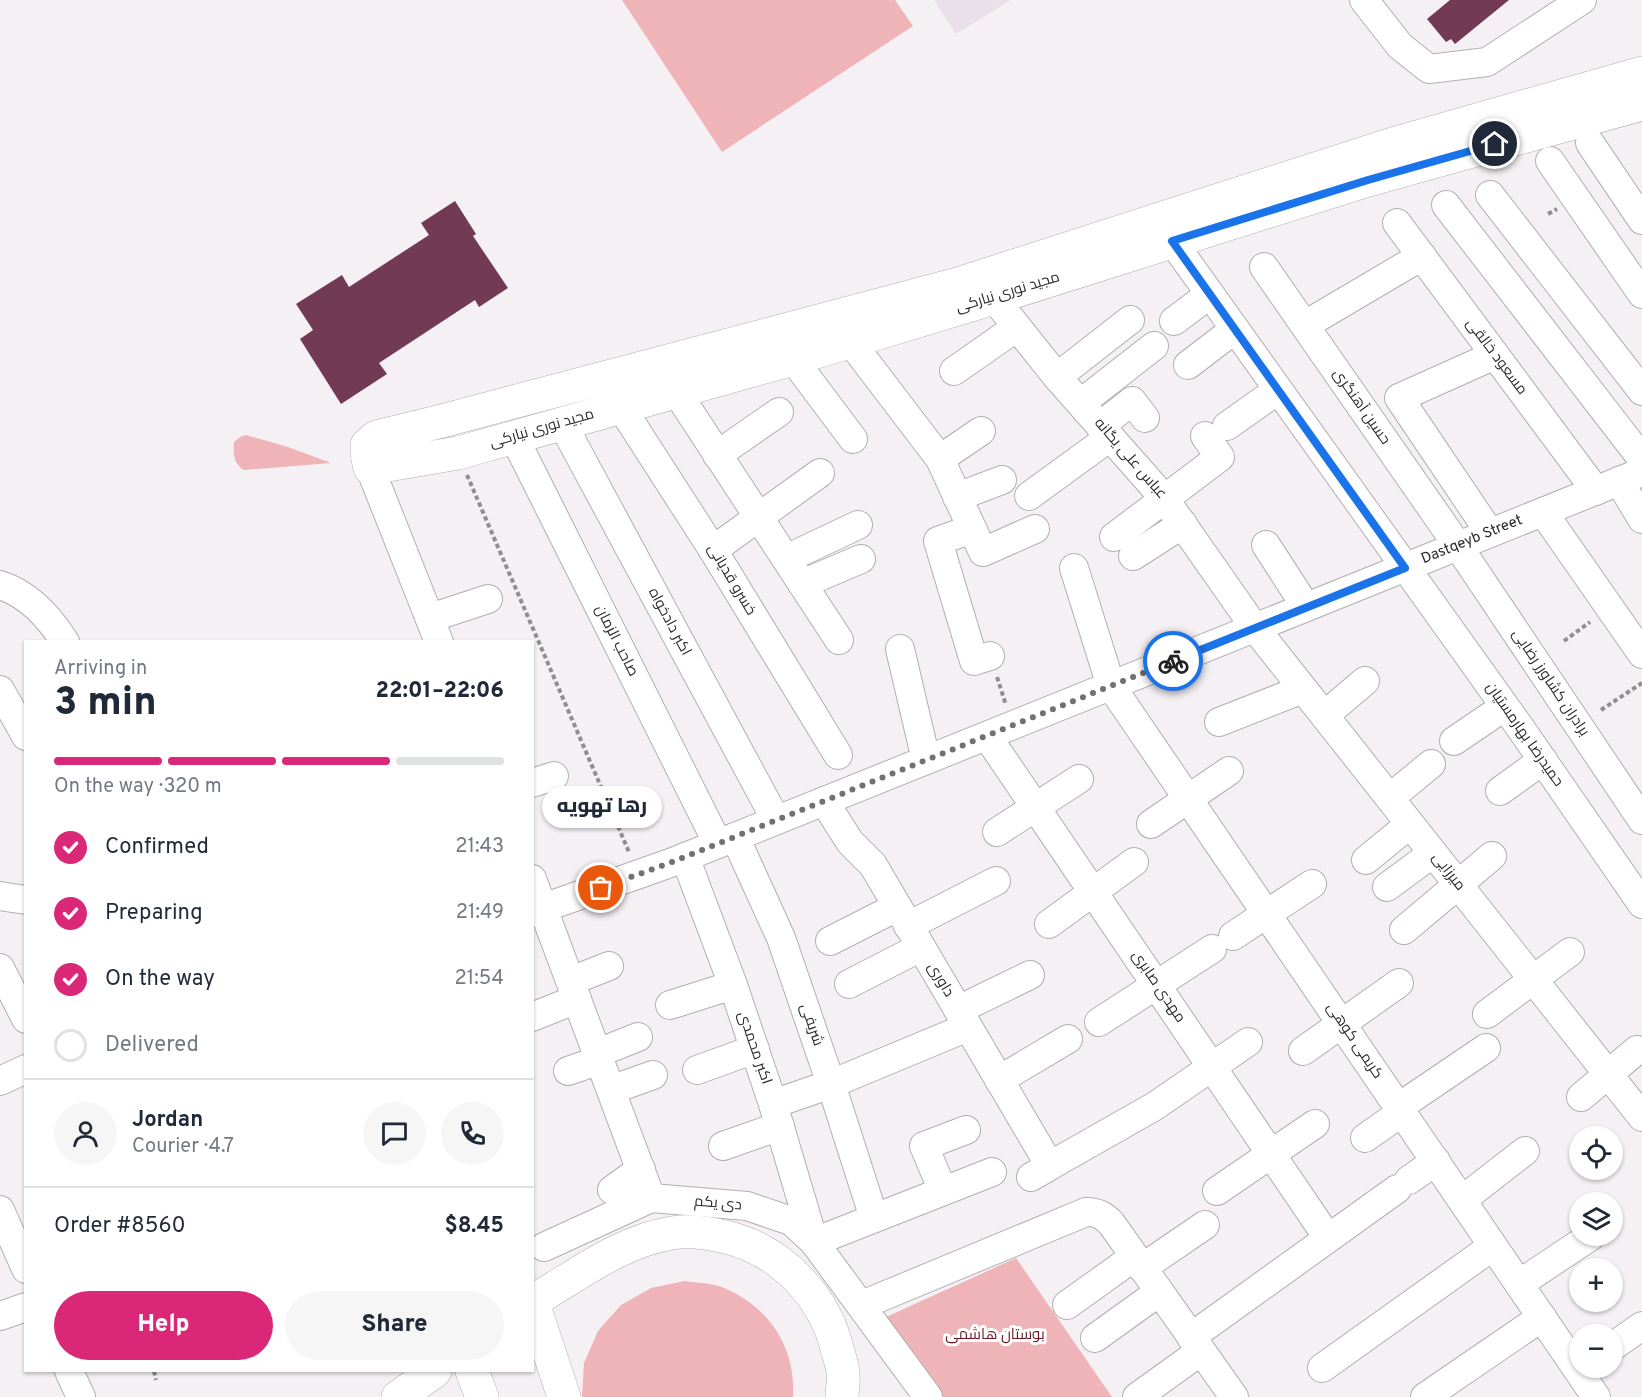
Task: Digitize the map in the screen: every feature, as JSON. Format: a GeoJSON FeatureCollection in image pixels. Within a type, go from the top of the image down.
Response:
{"type":"FeatureCollection","features":[{"type":"Feature","properties":{"kind":"main road","name":"مجید نوری نیارکی"},"geometry":{"type":"LineString","coordinates":[[1642,74],[1396,143],[1168,229],[994,298],[793,359],[458,453],[370,468],[367,445],[376,437],[450,419],[957,284],[1168,229],[1448,156],[1642,104]]}},
{"type":"Feature","properties":{"kind":"main road"},"geometry":{"type":"LineString","coordinates":[[534,1300],[608,1257],[643,1240],[673,1233],[695,1232],[741,1241],[788,1268],[809,1291],[827,1320],[836,1343],[843,1372],[842,1397]]}},
{"type":"Feature","properties":{"kind":"main road"},"geometry":{"type":"LineString","coordinates":[[534,1304],[564,1397]]}},
{"type":"Feature","properties":{"kind":"main road"},"geometry":{"type":"LineString","coordinates":[[385,1397],[398,1372]]}},
{"type":"Feature","properties":{"kind":"main road"},"geometry":{"type":"LineString","coordinates":[[398,1397],[434,1372]]}},
{"type":"Feature","properties":{"kind":"main road"},"geometry":{"type":"LineString","coordinates":[[472,1372],[482,1397]]}},
{"type":"Feature","properties":{"kind":"street"},"geometry":{"type":"LineString","coordinates":[[1364,0],[1400,46],[1429,69],[1487,62],[1582,0]]}},
{"type":"Feature","properties":{"kind":"street"},"geometry":{"type":"LineString","coordinates":[[1590,143],[1642,220]]}},
{"type":"Feature","properties":{"kind":"street"},"geometry":{"type":"LineString","coordinates":[[1550,161],[1642,294]]}},
{"type":"Feature","properties":{"kind":"street"},"geometry":{"type":"LineString","coordinates":[[1490,195],[1642,391]]}},
{"type":"Feature","properties":{"kind":"street"},"geometry":{"type":"LineString","coordinates":[[1446,205],[1642,459]]}},
{"type":"Feature","properties":{"kind":"street","name":"مسعود خالقی"},"geometry":{"type":"LineString","coordinates":[[1397,223],[1494,355],[1619,482],[1642,519]]}},
{"type":"Feature","properties":{"kind":"street","name":"حمیدرضا بهارمستیان"},"geometry":{"type":"LineString","coordinates":[[1168,229],[1210,294],[1543,760],[1642,904]]}},
{"type":"Feature","properties":{"kind":"street"},"geometry":{"type":"LineString","coordinates":[[1305,325],[1422,256]]}},
{"type":"Feature","properties":{"kind":"street","name":"حسین آهنگری"},"geometry":{"type":"LineString","coordinates":[[1264,267],[1458,546]]}},
{"type":"Feature","properties":{"kind":"street"},"geometry":{"type":"LineString","coordinates":[[1174,321],[1210,294]]}},
{"type":"Feature","properties":{"kind":"street","name":"عباس علی یگانه"},"geometry":{"type":"LineString","coordinates":[[994,298],[1057,376],[1164,498],[1255,628]]}},
{"type":"Feature","properties":{"kind":"street"},"geometry":{"type":"LineString","coordinates":[[1057,376],[1130,320]]}},
{"type":"Feature","properties":{"kind":"street"},"geometry":{"type":"LineString","coordinates":[[954,371],[1017,327]]}},
{"type":"Feature","properties":{"kind":"street"},"geometry":{"type":"LineString","coordinates":[[1188,365],[1235,329]]}},
{"type":"Feature","properties":{"kind":"street"},"geometry":{"type":"LineString","coordinates":[[850,341],[940,459],[977,541]]}},
{"type":"Feature","properties":{"kind":"street"},"geometry":{"type":"LineString","coordinates":[[1081,403],[1154,346]]}},
{"type":"Feature","properties":{"kind":"street"},"geometry":{"type":"LineString","coordinates":[[1490,533],[1399,398],[1494,355]]}},
{"type":"Feature","properties":{"kind":"street"},"geometry":{"type":"LineString","coordinates":[[793,359],[854,439]]}},
{"type":"Feature","properties":{"kind":"street"},"geometry":{"type":"LineString","coordinates":[[1183,524],[1124,547],[1164,498],[1220,457],[1216,431],[1278,390]]}},
{"type":"Feature","properties":{"kind":"street"},"geometry":{"type":"LineString","coordinates":[[676,391],[839,640]]}},
{"type":"Feature","properties":{"kind":"street"},"geometry":{"type":"LineString","coordinates":[[1029,496],[1105,432],[1132,401],[1144,418]]}},
{"type":"Feature","properties":{"kind":"street","name":"خسرو قدیانی"},"geometry":{"type":"LineString","coordinates":[[621,406],[713,549],[837,755]]}},
{"type":"Feature","properties":{"kind":"street"},"geometry":{"type":"LineString","coordinates":[[717,455],[779,412]]}},
{"type":"Feature","properties":{"kind":"street","name":"اکبر دادخواه"},"geometry":{"type":"LineString","coordinates":[[562,423],[776,820]]}},
{"type":"Feature","properties":{"kind":"street"},"geometry":{"type":"LineString","coordinates":[[940,459],[981,431]]}},
{"type":"Feature","properties":{"kind":"street","name":"صاحب الزمان"},"geometry":{"type":"LineString","coordinates":[[514,437],[726,840]]}},
{"type":"Feature","properties":{"kind":"street"},"geometry":{"type":"LineString","coordinates":[[370,468],[434,630],[488,599]]}},
{"type":"Feature","properties":{"kind":"street"},"geometry":{"type":"LineString","coordinates":[[713,549],[820,473]]}},
{"type":"Feature","properties":{"kind":"street"},"geometry":{"type":"LineString","coordinates":[[957,497],[1002,480]]}},
{"type":"Feature","properties":{"kind":"street","name":"Dastqeyb Street"},"geometry":{"type":"LineString","coordinates":[[538,910],[685,857],[1619,482]]}},
{"type":"Feature","properties":{"kind":"street"},"geometry":{"type":"LineString","coordinates":[[1543,512],[1642,654]]}},
{"type":"Feature","properties":{"kind":"street"},"geometry":{"type":"LineString","coordinates":[[786,559],[858,525]]}},
{"type":"Feature","properties":{"kind":"street"},"geometry":{"type":"LineString","coordinates":[[990,656],[974,662],[938,542],[977,541],[1035,529]]}},
{"type":"Feature","properties":{"kind":"street"},"geometry":{"type":"LineString","coordinates":[[1266,545],[1306,607]]}},
{"type":"Feature","properties":{"kind":"street","name":"برادران کشاورز رضایی"},"geometry":{"type":"LineString","coordinates":[[1458,546],[1642,820]]}},
{"type":"Feature","properties":{"kind":"street"},"geometry":{"type":"LineString","coordinates":[[802,584],[861,559]]}},
{"type":"Feature","properties":{"kind":"street","name":"کریمی کوهی"},"geometry":{"type":"LineString","coordinates":[[1074,568],[1112,686],[1542,1317],[1583,1383]]}},
{"type":"Feature","properties":{"kind":"street"},"geometry":{"type":"LineString","coordinates":[[0,585],[33,604],[57,628],[64,640]]}},
{"type":"Feature","properties":{"kind":"street","name":"میرزایی"},"geometry":{"type":"LineString","coordinates":[[1255,628],[1642,1117]]}},
{"type":"Feature","properties":{"kind":"street"},"geometry":{"type":"LineString","coordinates":[[900,649],[926,760]]}},
{"type":"Feature","properties":{"kind":"street"},"geometry":{"type":"LineString","coordinates":[[1324,715],[1365,681]]}},
{"type":"Feature","properties":{"kind":"street"},"geometry":{"type":"LineString","coordinates":[[1219,722],[1303,688]]}},
{"type":"Feature","properties":{"kind":"street"},"geometry":{"type":"LineString","coordinates":[[0,690],[24,732]]}},
{"type":"Feature","properties":{"kind":"street"},"geometry":{"type":"LineString","coordinates":[[1454,741],[1504,707]]}},
{"type":"Feature","properties":{"kind":"street","name":"مهدی صابری"},"geometry":{"type":"LineString","coordinates":[[1000,730],[1035,807],[1328,1238]]}},
{"type":"Feature","properties":{"kind":"street"},"geometry":{"type":"LineString","coordinates":[[1500,791],[1543,760]]}},
{"type":"Feature","properties":{"kind":"street"},"geometry":{"type":"LineString","coordinates":[[1390,798],[1431,764]]}},
{"type":"Feature","properties":{"kind":"street"},"geometry":{"type":"LineString","coordinates":[[1151,824],[1229,771]]}},
{"type":"Feature","properties":{"kind":"street"},"geometry":{"type":"LineString","coordinates":[[997,832],[1079,779]]}},
{"type":"Feature","properties":{"kind":"street","name":"داوری"},"geometry":{"type":"LineString","coordinates":[[824,801],[850,842],[873,865],[999,1080],[1044,1169],[1155,1106],[1212,1068]]}},
{"type":"Feature","properties":{"kind":"street"},"geometry":{"type":"LineString","coordinates":[[1366,860],[1410,824]]}},
{"type":"Feature","properties":{"kind":"street","name":"شریفی"},"geometry":{"type":"LineString","coordinates":[[726,840],[781,938],[874,1218]]}},
{"type":"Feature","properties":{"kind":"street"},"geometry":{"type":"LineString","coordinates":[[1387,887],[1433,853]]}},
{"type":"Feature","properties":{"kind":"street"},"geometry":{"type":"LineString","coordinates":[[1404,930],[1492,856]]}},
{"type":"Feature","properties":{"kind":"street","name":"اکبر محمدی"},"geometry":{"type":"LineString","coordinates":[[685,857],[755,1048],[814,1242]]}},
{"type":"Feature","properties":{"kind":"street"},"geometry":{"type":"LineString","coordinates":[[1049,924],[1134,862]]}},
{"type":"Feature","properties":{"kind":"street"},"geometry":{"type":"LineString","coordinates":[[830,941],[909,926],[996,881]]}},
{"type":"Feature","properties":{"kind":"street"},"geometry":{"type":"LineString","coordinates":[[1099,1022],[1312,885]]}},
{"type":"Feature","properties":{"kind":"street"},"geometry":{"type":"LineString","coordinates":[[534,889],[538,910],[574,990],[651,1198]]}},
{"type":"Feature","properties":{"kind":"street"},"geometry":{"type":"LineString","coordinates":[[0,896],[24,900]]}},
{"type":"Feature","properties":{"kind":"street"},"geometry":{"type":"LineString","coordinates":[[849,984],[909,926]]}},
{"type":"Feature","properties":{"kind":"street"},"geometry":{"type":"LineString","coordinates":[[1487,1014],[1570,952]]}},
{"type":"Feature","properties":{"kind":"street"},"geometry":{"type":"LineString","coordinates":[[534,1016],[609,966]]}},
{"type":"Feature","properties":{"kind":"street"},"geometry":{"type":"LineString","coordinates":[[0,970],[24,1015]]}},
{"type":"Feature","properties":{"kind":"street"},"geometry":{"type":"LineString","coordinates":[[723,1146],[831,1084],[963,1019],[1030,975]]}},
{"type":"Feature","properties":{"kind":"street"},"geometry":{"type":"LineString","coordinates":[[1303,1051],[1399,983]]}},
{"type":"Feature","properties":{"kind":"street"},"geometry":{"type":"LineString","coordinates":[[670,1005],[733,985]]}},
{"type":"Feature","properties":{"kind":"street"},"geometry":{"type":"LineString","coordinates":[[568,1071],[638,1037]]}},
{"type":"Feature","properties":{"kind":"street"},"geometry":{"type":"LineString","coordinates":[[999,1080],[1068,1039]]}},
{"type":"Feature","properties":{"kind":"street"},"geometry":{"type":"LineString","coordinates":[[1212,1068],[1248,1042]]}},
{"type":"Feature","properties":{"kind":"street"},"geometry":{"type":"LineString","coordinates":[[697,1070],[755,1048]]}},
{"type":"Feature","properties":{"kind":"street"},"geometry":{"type":"LineString","coordinates":[[1365,1138],[1486,1048]]}},
{"type":"Feature","properties":{"kind":"street"},"geometry":{"type":"LineString","coordinates":[[1581,1097],[1637,1050]]}},
{"type":"Feature","properties":{"kind":"street"},"geometry":{"type":"LineString","coordinates":[[0,1081],[24,1070]]}},
{"type":"Feature","properties":{"kind":"street"},"geometry":{"type":"LineString","coordinates":[[611,1090],[652,1076]]}},
{"type":"Feature","properties":{"kind":"street"},"geometry":{"type":"LineString","coordinates":[[1217,1191],[1315,1124]]}},
{"type":"Feature","properties":{"kind":"street"},"geometry":{"type":"LineString","coordinates":[[943,1191],[924,1146],[966,1130]]}},
{"type":"Feature","properties":{"kind":"street"},"geometry":{"type":"LineString","coordinates":[[1462,1200],[1525,1151]]}},
{"type":"Feature","properties":{"kind":"street"},"geometry":{"type":"LineString","coordinates":[[1137,1397],[1196,1344],[1328,1238],[1436,1161]]}},
{"type":"Feature","properties":{"kind":"street"},"geometry":{"type":"LineString","coordinates":[[612,1190],[641,1169]]}},
{"type":"Feature","properties":{"kind":"street"},"geometry":{"type":"LineString","coordinates":[[814,1242],[992,1172]]}},
{"type":"Feature","properties":{"kind":"street","name":"دی یکم"},"geometry":{"type":"LineString","coordinates":[[544,1247],[651,1198],[747,1206],[791,1221],[814,1242],[928,1397]]}},
{"type":"Feature","properties":{"kind":"street"},"geometry":{"type":"LineString","coordinates":[[0,1210],[24,1264]]}},
{"type":"Feature","properties":{"kind":"street"},"geometry":{"type":"LineString","coordinates":[[862,1305],[1086,1212],[1094,1212],[1111,1223],[1234,1397]]}},
{"type":"Feature","properties":{"kind":"street"},"geometry":{"type":"LineString","coordinates":[[1067,1305],[1205,1225]]}},
{"type":"Feature","properties":{"kind":"street"},"geometry":{"type":"LineString","coordinates":[[1322,1368],[1493,1246]]}},
{"type":"Feature","properties":{"kind":"street"},"geometry":{"type":"LineString","coordinates":[[1519,1284],[1576,1246]]}},
{"type":"Feature","properties":{"kind":"street"},"geometry":{"type":"LineString","coordinates":[[1095,1338],[1159,1292]]}},
{"type":"Feature","properties":{"kind":"street"},"geometry":{"type":"LineString","coordinates":[[0,1316],[24,1308]]}},
{"type":"Feature","properties":{"kind":"street"},"geometry":{"type":"LineString","coordinates":[[1425,1397],[1542,1317]]}},
{"type":"Feature","properties":{"kind":"street"},"geometry":{"type":"LineString","coordinates":[[1623,1339],[1642,1326]]}},
{"type":"Feature","properties":{"kind":"street"},"geometry":{"type":"LineString","coordinates":[[69,1372],[81,1397]]}},
{"type":"Feature","properties":{"kind":"path"},"geometry":{"type":"LineString","coordinates":[[458,453],[639,874]]}},
{"type":"Feature","properties":{"kind":"path"},"geometry":{"type":"LineString","coordinates":[[1564,641],[1610,608]]}},
{"type":"Feature","properties":{"kind":"path"},"geometry":{"type":"LineString","coordinates":[[990,656],[1000,730]]}},
{"type":"Feature","properties":{"kind":"path"},"geometry":{"type":"LineString","coordinates":[[1601,710],[1642,683]]}},
{"type":"Feature","properties":{"kind":"path"},"geometry":{"type":"LineString","coordinates":[[154,1372],[156,1380]]}},
{"type":"Feature","properties":{"kind":"shaded area"},"geometry":{"type":"Polygon","coordinates":[[[934,0],[1011,0],[956,34],[934,0]]]}},
{"type":"Feature","properties":{"kind":"green space"},"geometry":{"type":"Polygon","coordinates":[[[622,0],[895,0],[913,26],[722,152],[622,0]]]}},
{"type":"Feature","properties":{"kind":"green space"},"geometry":{"type":"Polygon","coordinates":[[[246,435],[331,463],[244,470],[236,461],[234,442],[246,435]]]}},
{"type":"Feature","properties":{"kind":"green space","name":"بوستان هاشمی"},"geometry":{"type":"Polygon","coordinates":[[[1016,1258],[1112,1397],[941,1397],[884,1318],[1016,1258]]]}},
{"type":"Feature","properties":{"kind":"green space"},"geometry":{"type":"Polygon","coordinates":[[[685,1281],[722,1287],[753,1305],[765,1317],[776,1330],[790,1361],[793,1397],[582,1397],[584,1363],[598,1331],[621,1305],[651,1288],[685,1281]]]}},
{"type":"Feature","properties":{"kind":"building"},"geometry":{"type":"Polygon","coordinates":[[[1450,0],[1509,0],[1455,44],[1451,39],[1446,42],[1427,19],[1450,0]]]}},
{"type":"Feature","properties":{"kind":"building"},"geometry":{"type":"Polygon","coordinates":[[[455,201],[476,234],[473,236],[508,288],[479,307],[475,300],[379,363],[387,374],[341,404],[300,339],[313,330],[296,304],[342,275],[349,287],[429,235],[421,223],[455,201]]]}},
{"type":"Feature","properties":{"kind":"way so far"},"geometry":{"type":"LineString","coordinates":[[601,888],[672,862],[1173,661]]}},
{"type":"Feature","properties":{"kind":"place","name":"رها تهویه"},"geometry":{"type":"Point","coordinates":[601,888]}},
{"type":"Feature","properties":{"kind":"route"},"geometry":{"type":"LineString","coordinates":[[1173,661],[1405,568],[1172,241],[1368,180],[1495,144]]}}]}
